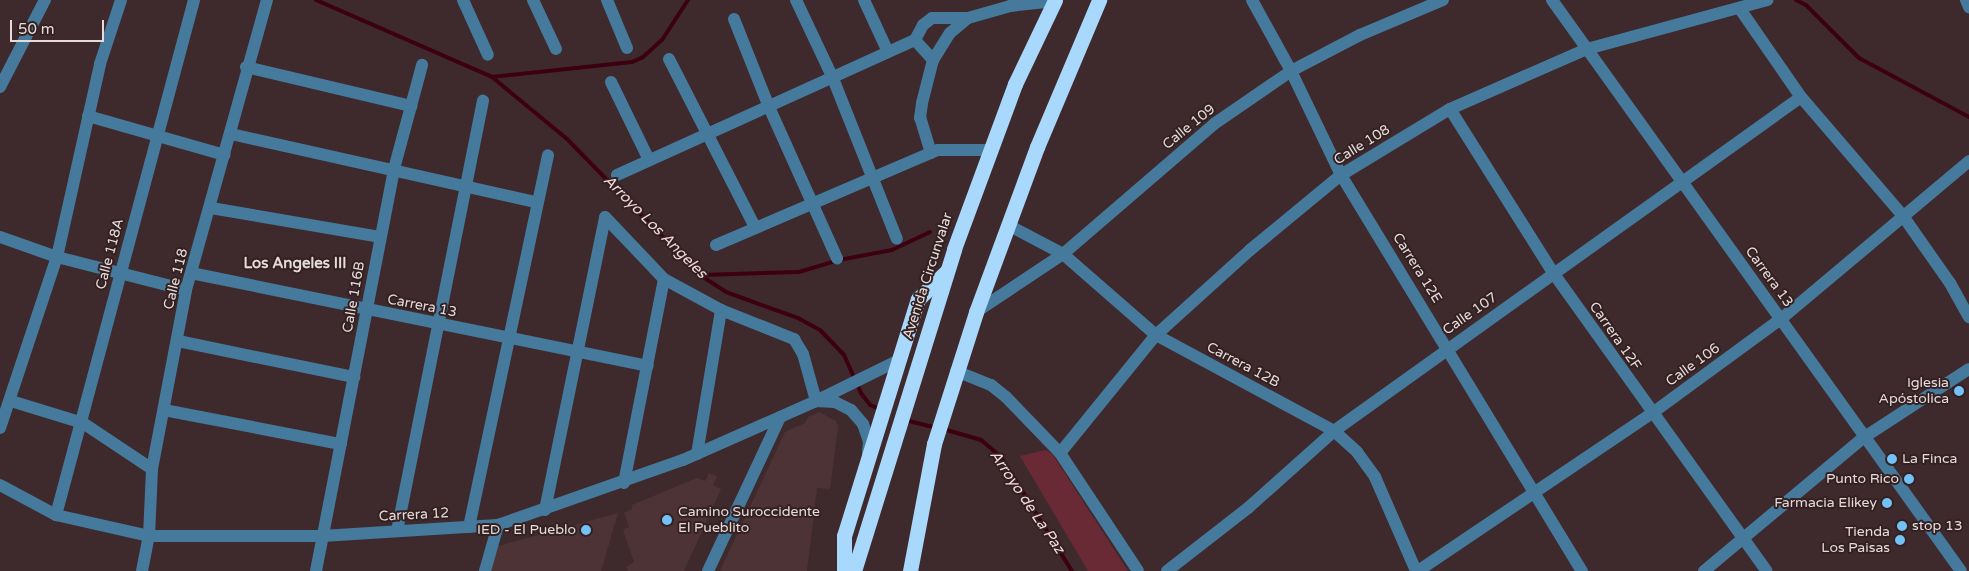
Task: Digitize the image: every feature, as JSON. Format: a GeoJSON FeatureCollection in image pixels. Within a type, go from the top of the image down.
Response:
{"type":"FeatureCollection","features":[{"type":"Feature","properties":{"kind":"highway","name":"Avenida Circunvalar"},"geometry":{"type":"LineString","coordinates":[[854,571],[895,432],[947,271],[989,150],[1015,84],[1055,0]]}},
{"type":"Feature","properties":{"kind":"highway"},"geometry":{"type":"LineString","coordinates":[[910,571],[934,444],[945,404],[1008,225],[1099,0]]}},
{"type":"Feature","properties":{"kind":"highway"},"geometry":{"type":"LineString","coordinates":[[844,571],[844,536],[918,299],[947,271]]}},
{"type":"Feature","properties":{"kind":"street"},"geometry":{"type":"LineString","coordinates":[[0,87],[45,0]]}},
{"type":"Feature","properties":{"kind":"street"},"geometry":{"type":"LineString","coordinates":[[0,428],[11,401],[58,257],[100,64],[121,0]]}},
{"type":"Feature","properties":{"kind":"street","name":"Calle 118A"},"geometry":{"type":"LineString","coordinates":[[56,515],[83,423],[120,274],[194,0]]}},
{"type":"Feature","properties":{"kind":"street","name":"Calle 118"},"geometry":{"type":"LineString","coordinates":[[142,571],[149,536],[152,469],[178,341],[186,290],[211,208],[231,134],[246,67],[266,0]]}},
{"type":"Feature","properties":{"kind":"street"},"geometry":{"type":"LineString","coordinates":[[463,0],[488,55]]}},
{"type":"Feature","properties":{"kind":"street"},"geometry":{"type":"LineString","coordinates":[[533,0],[556,49]]}},
{"type":"Feature","properties":{"kind":"street"},"geometry":{"type":"LineString","coordinates":[[607,0],[627,48]]}},
{"type":"Feature","properties":{"kind":"street"},"geometry":{"type":"LineString","coordinates":[[796,0],[832,76],[897,239]]}},
{"type":"Feature","properties":{"kind":"street"},"geometry":{"type":"LineString","coordinates":[[864,0],[888,52]]}},
{"type":"Feature","properties":{"kind":"street"},"geometry":{"type":"LineString","coordinates":[[617,175],[708,132],[768,107],[832,76],[915,40],[923,25],[932,18],[968,18],[1010,6],[1055,0]]}},
{"type":"Feature","properties":{"kind":"street","name":"Carrera 12E"},"geometry":{"type":"LineString","coordinates":[[1252,0],[1291,70],[1341,175],[1448,347],[1582,571]]}},
{"type":"Feature","properties":{"kind":"street","name":"Calle 109"},"geometry":{"type":"LineString","coordinates":[[976,312],[1063,254],[1214,124],[1291,70],[1360,35],[1443,0]]}},
{"type":"Feature","properties":{"kind":"street","name":"Carrera 13"},"geometry":{"type":"LineString","coordinates":[[1552,0],[1781,319],[1863,438],[1961,571]]}},
{"type":"Feature","properties":{"kind":"street"},"geometry":{"type":"LineString","coordinates":[[1966,0],[1969,7]]}},
{"type":"Feature","properties":{"kind":"street","name":"Calle 108"},"geometry":{"type":"LineString","coordinates":[[1060,453],[1156,335],[1250,250],[1341,175],[1450,109],[1587,49],[1764,1]]}},
{"type":"Feature","properties":{"kind":"street"},"geometry":{"type":"LineString","coordinates":[[1740,9],[1801,97],[1903,216],[1950,283],[1969,317]]}},
{"type":"Feature","properties":{"kind":"street"},"geometry":{"type":"LineString","coordinates":[[931,153],[920,118],[933,60],[950,33],[968,18]]}},
{"type":"Feature","properties":{"kind":"street"},"geometry":{"type":"LineString","coordinates":[[734,19],[768,107],[837,258]]}},
{"type":"Feature","properties":{"kind":"street"},"geometry":{"type":"LineString","coordinates":[[915,40],[933,60]]}},
{"type":"Feature","properties":{"kind":"street"},"geometry":{"type":"LineString","coordinates":[[669,59],[755,227]]}},
{"type":"Feature","properties":{"kind":"street","name":"Calle 116B"},"geometry":{"type":"LineString","coordinates":[[316,571],[394,169],[422,65]]}},
{"type":"Feature","properties":{"kind":"street"},"geometry":{"type":"LineString","coordinates":[[246,67],[411,106]]}},
{"type":"Feature","properties":{"kind":"street"},"geometry":{"type":"LineString","coordinates":[[611,82],[649,160]]}},
{"type":"Feature","properties":{"kind":"street","name":"Calle 107"},"geometry":{"type":"LineString","coordinates":[[1167,571],[1248,508],[1334,431],[1448,347],[1554,274],[1801,97]]}},
{"type":"Feature","properties":{"kind":"street"},"geometry":{"type":"LineString","coordinates":[[397,530],[483,100]]}},
{"type":"Feature","properties":{"kind":"street","name":"Carrera 12F"},"geometry":{"type":"LineString","coordinates":[[1450,109],[1554,274],[1651,414],[1767,571]]}},
{"type":"Feature","properties":{"kind":"street"},"geometry":{"type":"LineString","coordinates":[[88,116],[225,154]]}},
{"type":"Feature","properties":{"kind":"street"},"geometry":{"type":"LineString","coordinates":[[231,134],[536,202]]}},
{"type":"Feature","properties":{"kind":"street"},"geometry":{"type":"LineString","coordinates":[[716,245],[942,149],[989,150]]}},
{"type":"Feature","properties":{"kind":"street"},"geometry":{"type":"LineString","coordinates":[[470,528],[536,202],[548,155]]}},
{"type":"Feature","properties":{"kind":"street","name":"Calle 106"},"geometry":{"type":"LineString","coordinates":[[1417,571],[1533,491],[1651,414],[1781,319],[1969,161]]}},
{"type":"Feature","properties":{"kind":"street"},"geometry":{"type":"LineString","coordinates":[[211,208],[380,237]]}},
{"type":"Feature","properties":{"kind":"street"},"geometry":{"type":"LineString","coordinates":[[545,510],[605,217],[664,279],[721,310],[782,334],[800,345],[816,401],[835,402],[851,410],[863,424],[869,441],[868,459]]}},
{"type":"Feature","properties":{"kind":"street","name":"Carrera 12B"},"geometry":{"type":"LineString","coordinates":[[1008,225],[1063,254],[1156,335],[1334,431],[1357,452],[1375,477],[1417,571]]}},
{"type":"Feature","properties":{"kind":"street"},"geometry":{"type":"LineString","coordinates":[[0,237],[58,257],[186,290]]}},
{"type":"Feature","properties":{"kind":"street","name":"Carrera 13"},"geometry":{"type":"LineString","coordinates":[[191,273],[648,366]]}},
{"type":"Feature","properties":{"kind":"street"},"geometry":{"type":"LineString","coordinates":[[624,483],[664,279]]}},
{"type":"Feature","properties":{"kind":"street"},"geometry":{"type":"LineString","coordinates":[[697,454],[721,310]]}},
{"type":"Feature","properties":{"kind":"street"},"geometry":{"type":"LineString","coordinates":[[178,341],[354,376]]}},
{"type":"Feature","properties":{"kind":"street","name":"Carrera 12"},"geometry":{"type":"LineString","coordinates":[[0,485],[56,515],[149,536],[322,536],[397,530],[470,528],[498,524],[624,483],[697,454],[816,401],[899,360]]}},
{"type":"Feature","properties":{"kind":"street"},"geometry":{"type":"LineString","coordinates":[[1704,571],[1742,537],[1863,438],[1969,369]]}},
{"type":"Feature","properties":{"kind":"street"},"geometry":{"type":"LineString","coordinates":[[956,371],[991,385],[1006,397],[1060,453],[1138,571]]}},
{"type":"Feature","properties":{"kind":"street"},"geometry":{"type":"LineString","coordinates":[[11,401],[83,423],[152,469]]}},
{"type":"Feature","properties":{"kind":"street"},"geometry":{"type":"LineString","coordinates":[[164,410],[341,444]]}},
{"type":"Feature","properties":{"kind":"street"},"geometry":{"type":"LineString","coordinates":[[708,571],[780,417]]}},
{"type":"Feature","properties":{"kind":"street"},"geometry":{"type":"LineString","coordinates":[[486,571],[498,524]]}},
{"type":"Feature","properties":{"kind":"shaded area"},"geometry":{"type":"Polygon","coordinates":[[[819,412],[836,421],[838,427],[830,489],[817,488],[807,571],[720,571],[785,432],[805,423],[808,417],[819,412]]]}},
{"type":"Feature","properties":{"kind":"shaded area"},"geometry":{"type":"Polygon","coordinates":[[[1046,450],[1053,455],[1128,571],[1088,571],[1020,456],[1046,450]]]}},
{"type":"Feature","properties":{"kind":"shaded area","name":"Camino Suroccidente El Pueblito"},"geometry":{"type":"Polygon","coordinates":[[[709,473],[717,477],[713,485],[721,489],[684,571],[628,571],[626,567],[634,562],[623,530],[629,527],[624,513],[632,509],[632,505],[697,478],[705,481],[709,473]]]}},
{"type":"Feature","properties":{"kind":"shaded area","name":"IED - El Pueblo"},"geometry":{"type":"Polygon","coordinates":[[[618,513],[601,571],[491,571],[498,546],[618,513]]]}},
{"type":"Feature","properties":{"kind":"waterway","name":"Arroyo Los Angeles"},"geometry":{"type":"LineString","coordinates":[[316,0],[492,77],[567,139],[700,275],[726,292],[798,318],[821,331],[844,355],[861,393],[870,405],[880,409]]}},
{"type":"Feature","properties":{"kind":"waterway","name":"Arroyo Los Angeles"},"geometry":{"type":"LineString","coordinates":[[492,77],[632,62],[643,57],[662,40],[688,0]]}},
{"type":"Feature","properties":{"kind":"waterway","name":"Arroyo Los Angeles"},"geometry":{"type":"LineString","coordinates":[[1796,0],[1806,5],[1859,58],[1969,117]]}},
{"type":"Feature","properties":{"kind":"waterway"},"geometry":{"type":"LineString","coordinates":[[702,275],[799,272],[839,260],[892,250],[930,232]]}},
{"type":"Feature","properties":{"kind":"waterway","name":"Arroyo de La Paz"},"geometry":{"type":"LineString","coordinates":[[905,420],[937,428]]}},
{"type":"Feature","properties":{"kind":"waterway","name":"Arroyo de La Paz"},"geometry":{"type":"LineString","coordinates":[[943,429],[981,440],[1001,457],[1072,571]]}},
{"type":"Feature","properties":{"kind":"place","name":"Iglesia Apóstolica"},"geometry":{"type":"Point","coordinates":[1959,391]}},
{"type":"Feature","properties":{"kind":"place","name":"La Finca"},"geometry":{"type":"Point","coordinates":[1892,459]}},
{"type":"Feature","properties":{"kind":"place","name":"Punto Rico"},"geometry":{"type":"Point","coordinates":[1909,479]}},
{"type":"Feature","properties":{"kind":"place","name":"Farmacia Elikey"},"geometry":{"type":"Point","coordinates":[1887,503]}},
{"type":"Feature","properties":{"kind":"place","name":"Camino Suroccidente El Pueblito"},"geometry":{"type":"Point","coordinates":[667,520]}},
{"type":"Feature","properties":{"kind":"place","name":"stop 13"},"geometry":{"type":"Point","coordinates":[1902,526]}},
{"type":"Feature","properties":{"kind":"place","name":"IED - El Pueblo"},"geometry":{"type":"Point","coordinates":[586,530]}},
{"type":"Feature","properties":{"kind":"place","name":"Tienda Los Paisas"},"geometry":{"type":"Point","coordinates":[1900,540]}},
{"type":"Feature","properties":{"kind":"district","name":"Los Angeles III"},"geometry":{"type":"Point","coordinates":[295,264]}}]}
